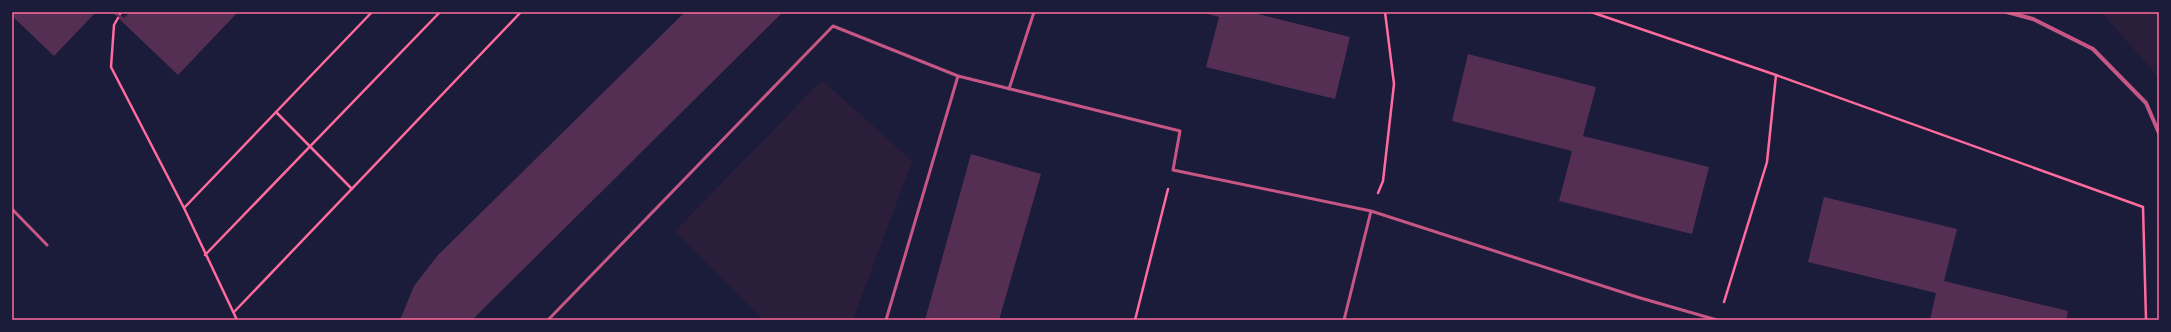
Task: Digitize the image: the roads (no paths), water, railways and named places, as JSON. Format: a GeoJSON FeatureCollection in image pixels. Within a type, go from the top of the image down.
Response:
{"type":"FeatureCollection","features":[{"type":"Feature","properties":{"kind":"street"},"geometry":{"type":"LineString","coordinates":[[2007,12],[2033,19],[2093,49],[2146,104],[2159,133]]}},
{"type":"Feature","properties":{"kind":"lane"},"geometry":{"type":"LineString","coordinates":[[1009,89],[1034,12]]}},
{"type":"Feature","properties":{"kind":"lane"},"geometry":{"type":"LineString","coordinates":[[548,320],[833,26],[958,76],[1180,131],[1173,170],[1371,211],[1637,298],[1717,320]]}},
{"type":"Feature","properties":{"kind":"lane"},"geometry":{"type":"LineString","coordinates":[[886,320],[958,76]]}},
{"type":"Feature","properties":{"kind":"lane"},"geometry":{"type":"LineString","coordinates":[[12,209],[47,245]]}},
{"type":"Feature","properties":{"kind":"lane"},"geometry":{"type":"LineString","coordinates":[[1344,320],[1371,211]]}}]}
